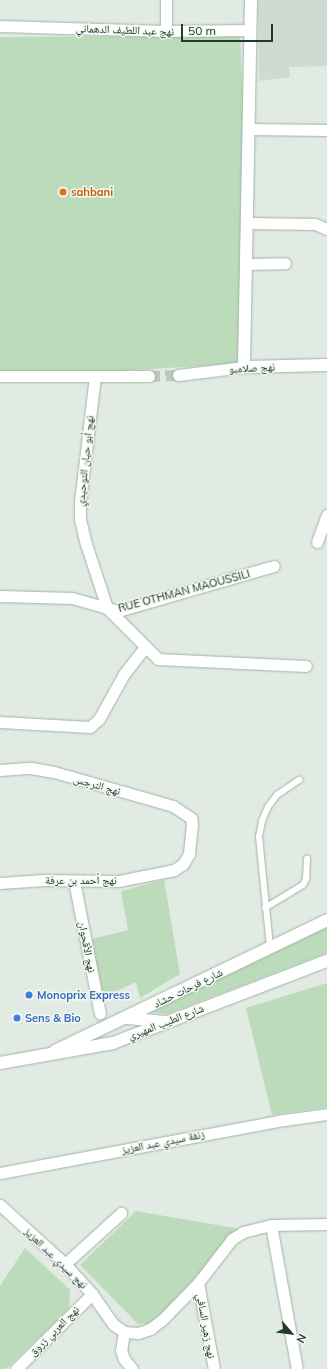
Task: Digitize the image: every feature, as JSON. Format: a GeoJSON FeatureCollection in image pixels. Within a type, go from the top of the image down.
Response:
{"type":"FeatureCollection","features":[{"type":"Feature","properties":{"kind":"street"},"geometry":{"type":"LineString","coordinates":[[166,0],[166,31]]}},
{"type":"Feature","properties":{"kind":"street"},"geometry":{"type":"LineString","coordinates":[[244,367],[248,223],[249,30],[251,0]]}},
{"type":"Feature","properties":{"kind":"street","name":"نهج عبد اللطيف الدهماني"},"geometry":{"type":"LineString","coordinates":[[0,26],[166,31],[249,30]]}},
{"type":"Feature","properties":{"kind":"street"},"geometry":{"type":"LineString","coordinates":[[248,129],[327,130]]}},
{"type":"Feature","properties":{"kind":"street"},"geometry":{"type":"LineString","coordinates":[[248,223],[315,224],[327,229]]}},
{"type":"Feature","properties":{"kind":"street"},"geometry":{"type":"LineString","coordinates":[[246,264],[285,263]]}},
{"type":"Feature","properties":{"kind":"street","name":"نهج صلامبو"},"geometry":{"type":"LineString","coordinates":[[178,375],[244,367],[327,365]]}},
{"type":"Feature","properties":{"kind":"street"},"geometry":{"type":"LineString","coordinates":[[0,376],[149,376]]}},
{"type":"Feature","properties":{"kind":"street","name":"نهج أبو حيان التوحيدي"},"geometry":{"type":"LineString","coordinates":[[95,376],[80,501],[80,519],[86,544],[107,608],[145,647],[162,660],[306,666]]}},
{"type":"Feature","properties":{"kind":"street"},"geometry":{"type":"LineString","coordinates":[[317,542],[327,515]]}},
{"type":"Feature","properties":{"kind":"street","name":"RUE OTHMAN MAOUSSILI"},"geometry":{"type":"LineString","coordinates":[[0,596],[72,598],[118,611],[274,566]]}},
{"type":"Feature","properties":{"kind":"street"},"geometry":{"type":"LineString","coordinates":[[0,722],[90,727],[99,719],[124,674],[145,647]]}},
{"type":"Feature","properties":{"kind":"street","name":"نهج النرجس"},"geometry":{"type":"LineString","coordinates":[[0,770],[31,768],[54,772],[173,806],[191,818]]}},
{"type":"Feature","properties":{"kind":"street","name":"نهج أحمد بن عرفة"},"geometry":{"type":"LineString","coordinates":[[0,883],[44,880],[74,882],[119,881],[174,870],[183,864],[189,854],[192,824],[191,818]]}},
{"type":"Feature","properties":{"kind":"street","name":"نهج الأقحوان"},"geometry":{"type":"LineString","coordinates":[[74,882],[100,1013]]}},
{"type":"Feature","properties":{"kind":"street","name":"شارع فرحات حشاد"},"geometry":{"type":"LineString","coordinates":[[48,1054],[128,1018],[327,920]]}},
{"type":"Feature","properties":{"kind":"street","name":"شارع الطيب المهيري"},"geometry":{"type":"LineString","coordinates":[[0,1063],[113,1043],[327,961]]}},
{"type":"Feature","properties":{"kind":"street"},"geometry":{"type":"LineString","coordinates":[[128,1018],[168,1022]]}},
{"type":"Feature","properties":{"kind":"street","name":"زنقة سيدي عبد العزيز"},"geometry":{"type":"LineString","coordinates":[[0,1173],[173,1140],[327,1114]]}},
{"type":"Feature","properties":{"kind":"street","name":"نهج سيدي عبد العزيز"},"geometry":{"type":"LineString","coordinates":[[0,1204],[65,1264],[92,1294],[113,1324],[124,1332]]}},
{"type":"Feature","properties":{"kind":"street"},"geometry":{"type":"LineString","coordinates":[[65,1264],[121,1213]]}},
{"type":"Feature","properties":{"kind":"street","name":"نهج زهير السافي"},"geometry":{"type":"LineString","coordinates":[[124,1332],[138,1333],[150,1329],[162,1320],[198,1283],[232,1239],[243,1232],[271,1226],[327,1224]]}},
{"type":"Feature","properties":{"kind":"street"},"geometry":{"type":"LineString","coordinates":[[271,1226],[297,1369]]}},
{"type":"Feature","properties":{"kind":"street","name":"نهج زهير السافي"},"geometry":{"type":"LineString","coordinates":[[198,1283],[214,1369]]}},
{"type":"Feature","properties":{"kind":"street","name":"نهج العربي زروق"},"geometry":{"type":"LineString","coordinates":[[16,1369],[29,1365],[92,1294]]}},
{"type":"Feature","properties":{"kind":"street"},"geometry":{"type":"LineString","coordinates":[[124,1332],[121,1350],[124,1359],[132,1369]]}},
{"type":"Feature","properties":{"kind":"lane"},"geometry":{"type":"LineString","coordinates":[[270,947],[259,852],[262,821],[277,795],[299,780]]}},
{"type":"Feature","properties":{"kind":"lane"},"geometry":{"type":"LineString","coordinates":[[265,908],[303,885],[306,879],[308,859]]}},
{"type":"Feature","properties":{"kind":"shaded area"},"geometry":{"type":"Polygon","coordinates":[[[258,0],[327,0],[327,66],[289,67],[290,77],[259,81],[258,0]]]}},
{"type":"Feature","properties":{"kind":"green space"},"geometry":{"type":"Polygon","coordinates":[[[240,36],[244,129],[239,364],[96,372],[0,372],[0,37],[240,36]]]}},
{"type":"Feature","properties":{"kind":"green space"},"geometry":{"type":"Polygon","coordinates":[[[164,880],[180,974],[140,998],[136,982],[101,998],[88,940],[128,930],[121,891],[164,880]]]}},
{"type":"Feature","properties":{"kind":"green space"},"geometry":{"type":"Polygon","coordinates":[[[327,927],[327,953],[167,1014],[152,1012],[299,937],[327,927]]]}},
{"type":"Feature","properties":{"kind":"green space"},"geometry":{"type":"Polygon","coordinates":[[[327,983],[327,1107],[272,1115],[246,1008],[327,983]]]}},
{"type":"Feature","properties":{"kind":"green space"},"geometry":{"type":"Polygon","coordinates":[[[136,1211],[240,1229],[154,1323],[138,1324],[80,1265],[136,1211]]]}},
{"type":"Feature","properties":{"kind":"green space"},"geometry":{"type":"Polygon","coordinates":[[[25,1248],[70,1290],[69,1309],[6,1369],[0,1369],[0,1286],[25,1248]]]}},
{"type":"Feature","properties":{"kind":"tunnel"},"geometry":{"type":"LineString","coordinates":[[149,376],[178,375]]}},
{"type":"Feature","properties":{"kind":"place","name":"sahbani"},"geometry":{"type":"Point","coordinates":[63,192]}},
{"type":"Feature","properties":{"kind":"place","name":"Monoprix Express"},"geometry":{"type":"Point","coordinates":[29,995]}},
{"type":"Feature","properties":{"kind":"place","name":"Sens & Bio"},"geometry":{"type":"Point","coordinates":[17,1018]}}]}
